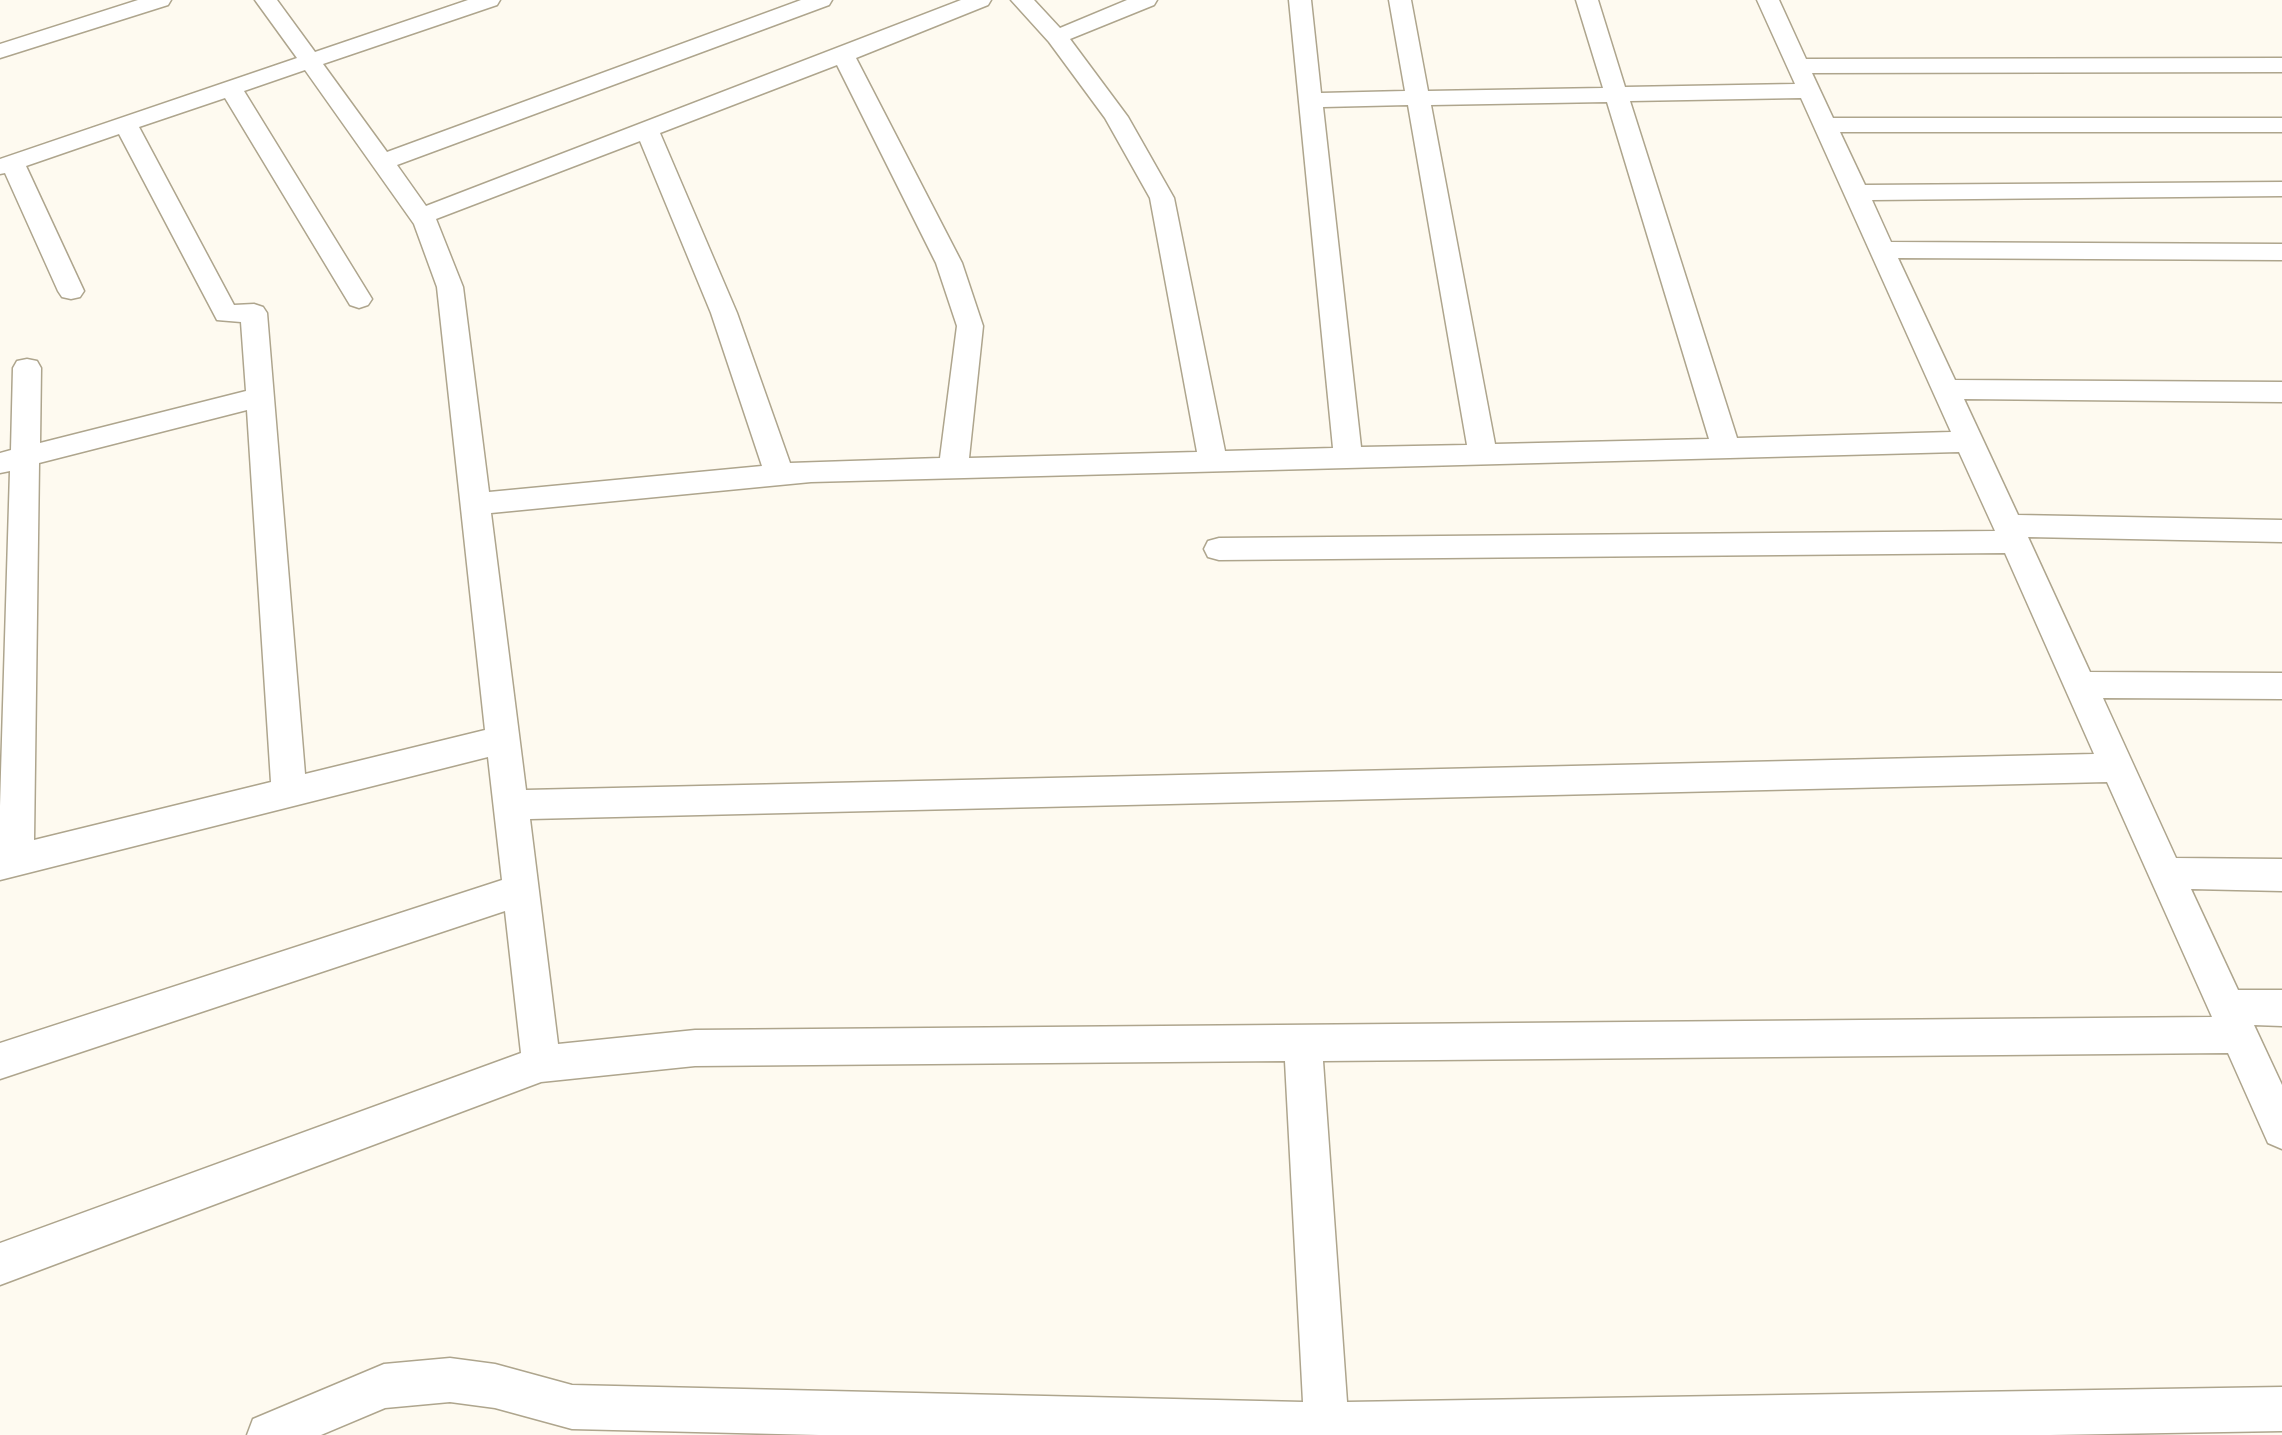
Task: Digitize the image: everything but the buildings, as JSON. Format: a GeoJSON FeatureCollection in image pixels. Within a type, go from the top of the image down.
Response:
{"type":"FeatureCollection","features":[{"type":"Feature","properties":{"kind":"street"},"geometry":{"type":"LineString","coordinates":[[0,51],[160,0]]}},
{"type":"Feature","properties":{"kind":"street"},"geometry":{"type":"LineString","coordinates":[[266,0],[422,216],[450,287],[542,1064]]}},
{"type":"Feature","properties":{"kind":"street"},"geometry":{"type":"LineString","coordinates":[[71,291],[7,165],[489,0]]}},
{"type":"Feature","properties":{"kind":"street"},"geometry":{"type":"LineString","coordinates":[[383,162],[821,0]]}},
{"type":"Feature","properties":{"kind":"street"},"geometry":{"type":"LineString","coordinates":[[422,216],[843,55],[980,0]]}},
{"type":"Feature","properties":{"kind":"street"},"geometry":{"type":"LineString","coordinates":[[1022,0],[1057,37],[1116,117],[1162,198],[1213,462]]}},
{"type":"Feature","properties":{"kind":"street"},"geometry":{"type":"LineString","coordinates":[[1057,37],[1146,0]]}},
{"type":"Feature","properties":{"kind":"street"},"geometry":{"type":"LineString","coordinates":[[1300,0],[1348,458]]}},
{"type":"Feature","properties":{"kind":"street"},"geometry":{"type":"LineString","coordinates":[[1400,0],[1483,454]]}},
{"type":"Feature","properties":{"kind":"street"},"geometry":{"type":"LineString","coordinates":[[1587,0],[1726,448]]}},
{"type":"Feature","properties":{"kind":"street"},"geometry":{"type":"LineString","coordinates":[[1768,0],[2282,1129]]}},
{"type":"Feature","properties":{"kind":"street"},"geometry":{"type":"LineString","coordinates":[[843,55],[949,263],[970,326],[953,468]]}},
{"type":"Feature","properties":{"kind":"street"},"geometry":{"type":"LineString","coordinates":[[1311,100],[1616,95],[1804,79],[2282,65]]}},
{"type":"Feature","properties":{"kind":"street"},"geometry":{"type":"LineString","coordinates":[[231,88],[359,299]]}},
{"type":"Feature","properties":{"kind":"street"},"geometry":{"type":"LineString","coordinates":[[126,124],[226,314],[254,313],[289,792]]}},
{"type":"Feature","properties":{"kind":"street"},"geometry":{"type":"LineString","coordinates":[[1825,125],[2282,125]]}},
{"type":"Feature","properties":{"kind":"street"},"geometry":{"type":"LineString","coordinates":[[647,130],[724,313],[780,475]]}},
{"type":"Feature","properties":{"kind":"street"},"geometry":{"type":"LineString","coordinates":[[1856,193],[2282,189]]}},
{"type":"Feature","properties":{"kind":"street"},"geometry":{"type":"LineString","coordinates":[[1882,250],[2282,252]]}},
{"type":"Feature","properties":{"kind":"street"},"geometry":{"type":"LineString","coordinates":[[27,368],[13,459],[8,862],[503,739]]}},
{"type":"Feature","properties":{"kind":"street"},"geometry":{"type":"LineString","coordinates":[[1946,389],[2282,392]]}},
{"type":"Feature","properties":{"kind":"street"},"geometry":{"type":"LineString","coordinates":[[13,459],[260,397]]}},
{"type":"Feature","properties":{"kind":"street"},"geometry":{"type":"LineString","coordinates":[[476,504],[780,475],[953,468],[1970,442]]}},
{"type":"Feature","properties":{"kind":"street"},"geometry":{"type":"LineString","coordinates":[[1219,549],[2282,531]]}},
{"type":"Feature","properties":{"kind":"street"},"geometry":{"type":"LineString","coordinates":[[2080,685],[2282,686]]}},
{"type":"Feature","properties":{"kind":"street"},"geometry":{"type":"LineString","coordinates":[[511,806],[2118,768]]}},
{"type":"Feature","properties":{"kind":"street"},"geometry":{"type":"LineString","coordinates":[[2166,873],[2282,875]]}},
{"type":"Feature","properties":{"kind":"street"},"geometry":{"type":"LineString","coordinates":[[0,1061],[521,890]]}},
{"type":"Feature","properties":{"kind":"street"},"geometry":{"type":"LineString","coordinates":[[0,1264],[542,1064],[695,1048],[1303,1042],[2233,1021],[2282,1008]]}},
{"type":"Feature","properties":{"kind":"street"},"geometry":{"type":"LineString","coordinates":[[1303,1042],[1327,1430]]}},
{"type":"Feature","properties":{"kind":"street"},"geometry":{"type":"LineString","coordinates":[[268,1435],[384,1386],[450,1380],[495,1386],[572,1407],[1327,1430],[2282,1409]]}}]}
